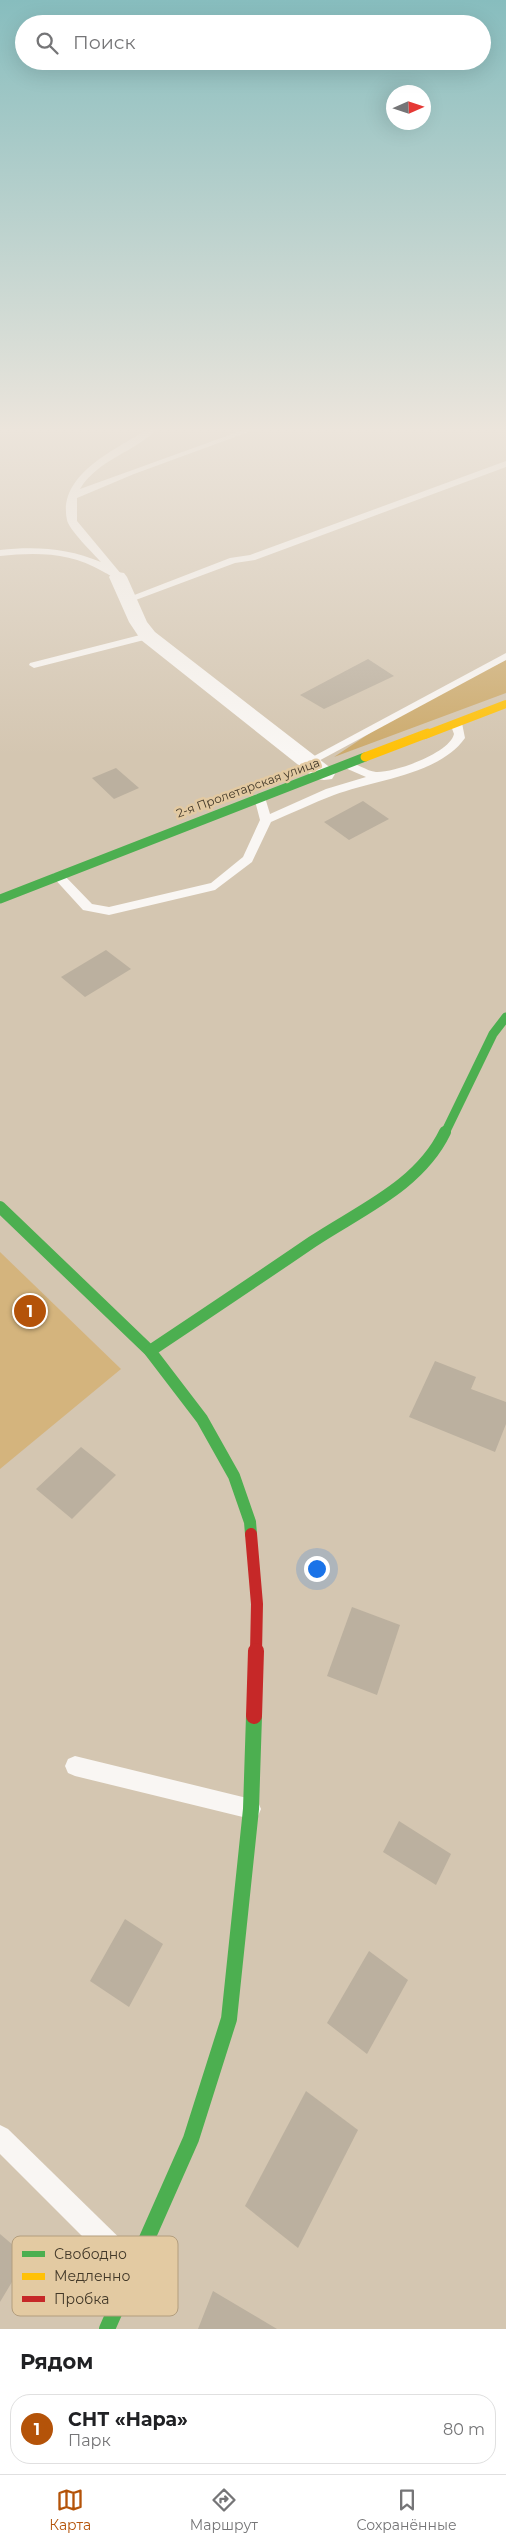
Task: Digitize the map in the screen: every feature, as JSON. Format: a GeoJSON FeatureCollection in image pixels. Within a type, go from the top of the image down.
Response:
{"type":"FeatureCollection","features":[{"type":"Feature","properties":{"kind":"street"},"geometry":{"type":"LineString","coordinates":[[118,577],[138,622],[148,636],[324,774]]}},
{"type":"Feature","properties":{"kind":"street","name":"2-я Пролетарская улица"},"geometry":{"type":"LineString","coordinates":[[0,899],[260,797],[506,704]]}},
{"type":"Feature","properties":{"kind":"street"},"geometry":{"type":"LineString","coordinates":[[150,1351],[317,1239],[376,1203],[419,1170],[443,1136],[493,1034],[506,1018]]}},
{"type":"Feature","properties":{"kind":"street"},"geometry":{"type":"LineString","coordinates":[[0,1207],[150,1351],[202,1419],[234,1476],[250,1522],[257,1604],[252,1809],[230,2020],[191,2139],[149,2236]]}},
{"type":"Feature","properties":{"kind":"street"},"geometry":{"type":"LineString","coordinates":[[107,2329],[113,2316]]}},
{"type":"Feature","properties":{"kind":"lane"},"geometry":{"type":"LineString","coordinates":[[86,538],[118,577]]}},
{"type":"Feature","properties":{"kind":"lane"},"geometry":{"type":"LineString","coordinates":[[129,599],[233,560],[252,558],[307,538]]}},
{"type":"Feature","properties":{"kind":"lane"},"geometry":{"type":"LineString","coordinates":[[0,552],[29,549],[64,552],[103,567],[118,577]]}},
{"type":"Feature","properties":{"kind":"lane"},"geometry":{"type":"LineString","coordinates":[[34,664],[148,636]]}},
{"type":"Feature","properties":{"kind":"lane"},"geometry":{"type":"LineString","coordinates":[[309,762],[506,656]]}},
{"type":"Feature","properties":{"kind":"lane"},"geometry":{"type":"LineString","coordinates":[[266,820],[330,792],[442,754],[458,740],[460,733],[456,723]]}},
{"type":"Feature","properties":{"kind":"lane"},"geometry":{"type":"LineString","coordinates":[[347,765],[369,775],[384,775]]}},
{"type":"Feature","properties":{"kind":"lane"},"geometry":{"type":"LineString","coordinates":[[58,876],[88,907],[109,911],[215,886],[248,859],[266,820],[260,797]]}},
{"type":"Feature","properties":{"kind":"lane"},"geometry":{"type":"LineString","coordinates":[[75,1766],[252,1809]]}},
{"type":"Feature","properties":{"kind":"lane"},"geometry":{"type":"LineString","coordinates":[[0,2137],[100,2236]]}},
{"type":"Feature","properties":{"kind":"shaded area"},"geometry":{"type":"Polygon","coordinates":[[[506,660],[506,693],[334,757],[403,711],[506,660]]]}},
{"type":"Feature","properties":{"kind":"shaded area"},"geometry":{"type":"Polygon","coordinates":[[[0,1252],[121,1369],[0,1469],[0,1252]]]}},
{"type":"Feature","properties":{"kind":"building"},"geometry":{"type":"Polygon","coordinates":[[[368,659],[394,676],[324,709],[300,695],[368,659]]]}},
{"type":"Feature","properties":{"kind":"building"},"geometry":{"type":"Polygon","coordinates":[[[116,768],[139,788],[114,799],[92,778],[116,768]]]}},
{"type":"Feature","properties":{"kind":"building"},"geometry":{"type":"Polygon","coordinates":[[[363,801],[389,819],[349,840],[324,822],[363,801]]]}},
{"type":"Feature","properties":{"kind":"building"},"geometry":{"type":"Polygon","coordinates":[[[106,950],[131,969],[85,997],[61,977],[106,950]]]}},
{"type":"Feature","properties":{"kind":"building"},"geometry":{"type":"Polygon","coordinates":[[[435,1361],[476,1377],[471,1389],[506,1402],[506,1424],[495,1452],[409,1417],[435,1361]]]}},
{"type":"Feature","properties":{"kind":"building"},"geometry":{"type":"Polygon","coordinates":[[[81,1447],[116,1475],[72,1519],[36,1489],[81,1447]]]}},
{"type":"Feature","properties":{"kind":"building"},"geometry":{"type":"Polygon","coordinates":[[[352,1607],[400,1625],[377,1695],[327,1676],[352,1607]]]}},
{"type":"Feature","properties":{"kind":"building"},"geometry":{"type":"Polygon","coordinates":[[[399,1821],[451,1854],[436,1885],[383,1852],[399,1821]]]}},
{"type":"Feature","properties":{"kind":"building"},"geometry":{"type":"Polygon","coordinates":[[[125,1919],[163,1944],[129,2007],[90,1981],[125,1919]]]}},
{"type":"Feature","properties":{"kind":"building"},"geometry":{"type":"Polygon","coordinates":[[[369,1951],[408,1980],[367,2054],[327,2023],[369,1951]]]}},
{"type":"Feature","properties":{"kind":"building"},"geometry":{"type":"Polygon","coordinates":[[[306,2091],[358,2130],[298,2248],[245,2206],[306,2091]]]}},
{"type":"Feature","properties":{"kind":"building"},"geometry":{"type":"Polygon","coordinates":[[[0,2234],[12,2244],[12,2282],[0,2302],[0,2234]]]}},
{"type":"Feature","properties":{"kind":"building"},"geometry":{"type":"Polygon","coordinates":[[[213,2291],[277,2329],[198,2329],[213,2291]]]}},
{"type":"Feature","properties":{"kind":"traffic: fast"},"geometry":{"type":"LineString","coordinates":[[0,899],[365,757]]}},
{"type":"Feature","properties":{"kind":"traffic: fast"},"geometry":{"type":"LineString","coordinates":[[150,1351],[317,1239],[376,1203],[419,1170],[443,1136],[493,1034],[506,1017]]}},
{"type":"Feature","properties":{"kind":"traffic: fast"},"geometry":{"type":"LineString","coordinates":[[0,1207],[150,1351],[202,1419],[234,1476],[250,1522],[251,1534]]}},
{"type":"Feature","properties":{"kind":"traffic: fast"},"geometry":{"type":"LineString","coordinates":[[148,2236],[191,2139],[229,2019],[251,1809],[254,1716]]}},
{"type":"Feature","properties":{"kind":"traffic: fast"},"geometry":{"type":"LineString","coordinates":[[107,2329],[113,2316]]}},
{"type":"Feature","properties":{"kind":"traffic: slow"},"geometry":{"type":"LineString","coordinates":[[365,757],[506,704]]}},
{"type":"Feature","properties":{"kind":"traffic: jam"},"geometry":{"type":"LineString","coordinates":[[251,1534],[257,1604],[254,1716]]}},
{"type":"Feature","properties":{"kind":"place","name":"СНТ «Нара»"},"geometry":{"type":"Point","coordinates":[30,1311]}}]}
